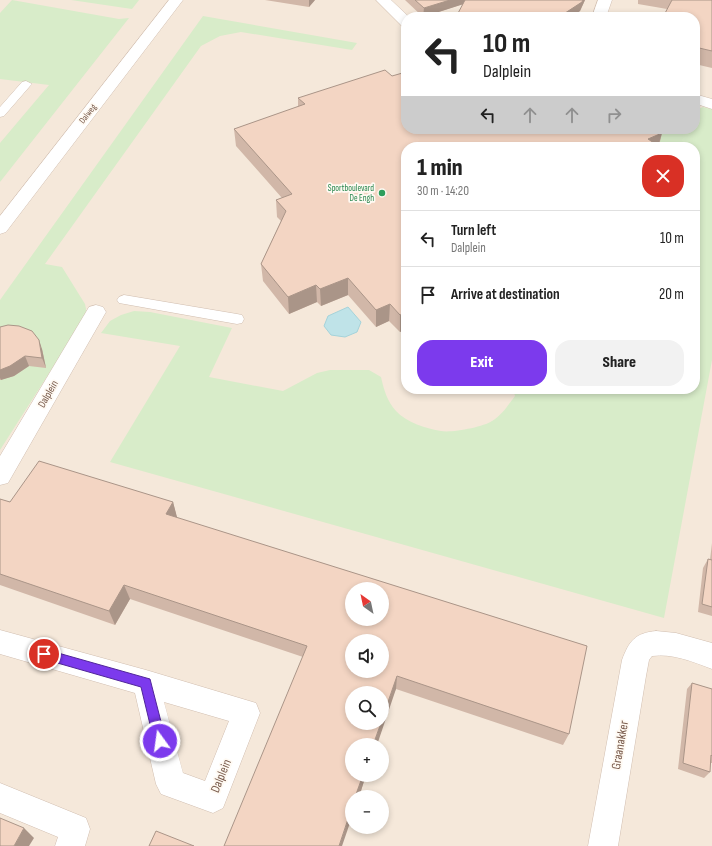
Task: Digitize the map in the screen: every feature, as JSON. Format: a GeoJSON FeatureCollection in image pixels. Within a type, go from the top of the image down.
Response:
{"type":"FeatureCollection","features":[{"type":"Feature","properties":{"kind":"street","name":"Dalweg"},"geometry":{"type":"LineString","coordinates":[[0,228],[176,0]]}},
{"type":"Feature","properties":{"kind":"street"},"geometry":{"type":"LineString","coordinates":[[383,0],[401,17]]}},
{"type":"Feature","properties":{"kind":"street"},"geometry":{"type":"LineString","coordinates":[[601,12],[605,0]]}},
{"type":"Feature","properties":{"kind":"street"},"geometry":{"type":"LineString","coordinates":[[700,101],[712,104]]}},
{"type":"Feature","properties":{"kind":"street","name":"Dalplein"},"geometry":{"type":"LineString","coordinates":[[0,476],[96,312]]}},
{"type":"Feature","properties":{"kind":"street"},"geometry":{"type":"LineString","coordinates":[[0,642],[146,683]]}},
{"type":"Feature","properties":{"kind":"street","name":"Graanakker"},"geometry":{"type":"LineString","coordinates":[[603,846],[635,660],[643,646],[649,643],[659,643],[686,648],[712,656]]}},
{"type":"Feature","properties":{"kind":"street"},"geometry":{"type":"LineString","coordinates":[[0,798],[75,829],[70,846]]}},
{"type":"Feature","properties":{"kind":"lane"},"geometry":{"type":"LineString","coordinates":[[0,114],[26,84]]}},
{"type":"Feature","properties":{"kind":"lane"},"geometry":{"type":"LineString","coordinates":[[124,300],[237,319]]}},
{"type":"Feature","properties":{"kind":"shaded area"},"geometry":{"type":"Polygon","coordinates":[[[0,0],[712,0],[712,846],[0,846],[0,0]]]}},
{"type":"Feature","properties":{"kind":"green space"},"geometry":{"type":"Polygon","coordinates":[[[12,0],[119,19],[129,18],[0,182],[0,143],[49,85],[0,79],[0,13],[12,0]]]}},
{"type":"Feature","properties":{"kind":"green space"},"geometry":{"type":"Polygon","coordinates":[[[71,0],[139,0],[132,9],[71,0]]]}},
{"type":"Feature","properties":{"kind":"green space"},"geometry":{"type":"Polygon","coordinates":[[[203,16],[357,43],[352,50],[241,32],[220,36],[201,46],[45,264],[62,267],[85,304],[87,314],[0,450],[0,300],[203,16]]]}},
{"type":"Feature","properties":{"kind":"green space"},"geometry":{"type":"Polygon","coordinates":[[[703,107],[712,109],[712,360],[664,618],[110,462],[180,346],[101,333],[110,321],[121,315],[134,311],[150,312],[232,328],[209,377],[283,391],[317,373],[330,370],[369,370],[381,377],[388,399],[400,415],[429,429],[441,431],[467,429],[496,419],[515,396],[514,394],[700,394],[700,142],[654,142],[650,134],[700,134],[700,108],[703,107]]]}},
{"type":"Feature","properties":{"kind":"water"},"geometry":{"type":"Polygon","coordinates":[[[348,307],[361,322],[357,332],[345,337],[331,335],[324,326],[328,316],[348,307]]]}},
{"type":"Feature","properties":{"kind":"building"},"geometry":{"type":"Polygon","coordinates":[[[415,0],[450,0],[424,8],[415,0]]]}},
{"type":"Feature","properties":{"kind":"building"},"geometry":{"type":"Polygon","coordinates":[[[465,0],[583,0],[567,12],[459,12],[465,0]]]}},
{"type":"Feature","properties":{"kind":"building"},"geometry":{"type":"Polygon","coordinates":[[[672,0],[712,0],[712,51],[700,48],[700,12],[666,12],[672,0]]]}},
{"type":"Feature","properties":{"kind":"building"},"geometry":{"type":"Polygon","coordinates":[[[385,70],[392,76],[401,73],[401,134],[660,134],[648,139],[652,142],[401,142],[400,315],[390,304],[376,310],[348,278],[320,289],[316,285],[288,297],[261,264],[286,211],[276,200],[292,194],[234,129],[305,104],[298,98],[385,70]]]}},
{"type":"Feature","properties":{"kind":"building"},"geometry":{"type":"Polygon","coordinates":[[[8,325],[19,326],[32,331],[39,340],[42,358],[25,356],[10,366],[0,370],[0,327],[8,325]]]}},
{"type":"Feature","properties":{"kind":"building"},"geometry":{"type":"Polygon","coordinates":[[[39,461],[173,502],[166,514],[383,582],[345,582],[345,626],[389,626],[389,584],[587,646],[569,734],[397,676],[389,699],[389,686],[345,686],[345,730],[378,730],[376,738],[345,738],[345,782],[360,782],[358,790],[345,790],[345,828],[339,846],[224,846],[307,646],[124,585],[109,611],[0,574],[0,499],[10,502],[39,461]]]}},
{"type":"Feature","properties":{"kind":"building"},"geometry":{"type":"Polygon","coordinates":[[[708,559],[712,560],[712,607],[702,604],[708,559]]]}},
{"type":"Feature","properties":{"kind":"building"},"geometry":{"type":"Polygon","coordinates":[[[692,683],[712,689],[712,756],[711,755],[710,772],[683,763],[692,683]]]}},
{"type":"Feature","properties":{"kind":"building"},"geometry":{"type":"Polygon","coordinates":[[[0,818],[24,828],[14,846],[0,846],[0,818]]]}},
{"type":"Feature","properties":{"kind":"building"},"geometry":{"type":"Polygon","coordinates":[[[156,831],[194,846],[149,846],[156,831]]]}},
{"type":"Feature","properties":{"kind":"place","name":"Sportboulevard De Engh"},"geometry":{"type":"Point","coordinates":[382,193]}},
{"type":"Feature","properties":{"kind":"route"},"geometry":{"type":"LineString","coordinates":[[44,654],[146,683],[160,741]]}}]}
